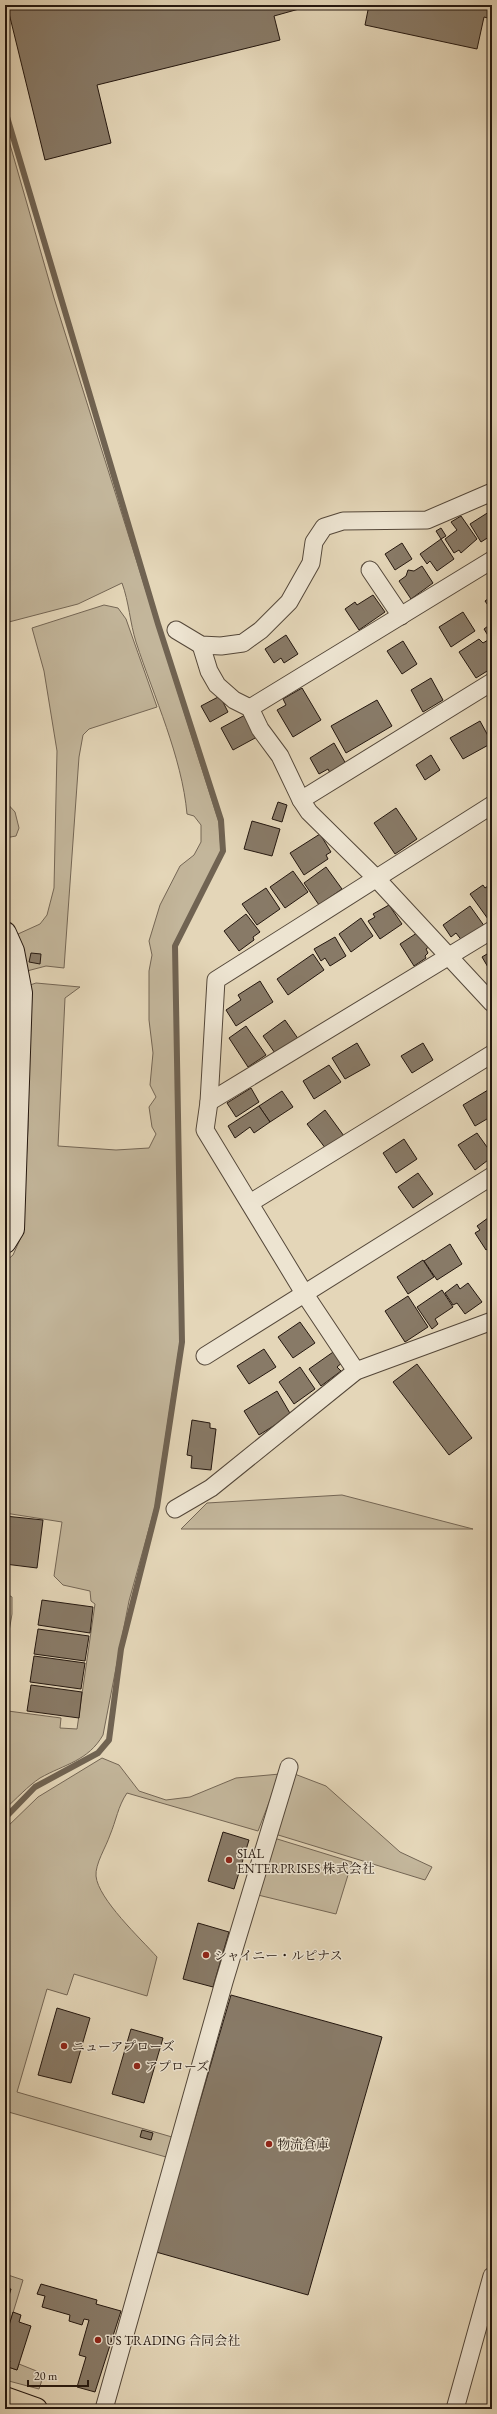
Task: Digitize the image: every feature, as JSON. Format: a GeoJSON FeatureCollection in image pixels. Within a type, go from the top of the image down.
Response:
{"type":"FeatureCollection","features":[{"type":"Feature","properties":{"kind":"main road"},"geometry":{"type":"LineString","coordinates":[[5,2398],[36,2409]]}},
{"type":"Feature","properties":{"kind":"street"},"geometry":{"type":"LineString","coordinates":[[176,630],[201,645],[221,646],[243,643],[262,630],[289,602],[312,563],[314,542],[324,527],[343,521],[427,520],[492,492]]}},
{"type":"Feature","properties":{"kind":"street"},"geometry":{"type":"LineString","coordinates":[[250,708],[492,560]]}},
{"type":"Feature","properties":{"kind":"street"},"geometry":{"type":"LineString","coordinates":[[370,570],[401,616]]}},
{"type":"Feature","properties":{"kind":"street"},"geometry":{"type":"LineString","coordinates":[[201,645],[209,671],[217,685],[234,700],[250,708],[260,729],[280,756],[301,800],[309,812],[375,878],[492,1003]]}},
{"type":"Feature","properties":{"kind":"street"},"geometry":{"type":"LineString","coordinates":[[301,800],[492,682]]}},
{"type":"Feature","properties":{"kind":"street"},"geometry":{"type":"LineString","coordinates":[[356,1371],[304,1293],[205,1130],[209,1102],[216,980],[492,805]]}},
{"type":"Feature","properties":{"kind":"street"},"geometry":{"type":"LineString","coordinates":[[209,1102],[492,930]]}},
{"type":"Feature","properties":{"kind":"street"},"geometry":{"type":"LineString","coordinates":[[5,933],[13,951],[21,993],[13,1228],[5,1242]]}},
{"type":"Feature","properties":{"kind":"street"},"geometry":{"type":"LineString","coordinates":[[250,1204],[492,1054]]}},
{"type":"Feature","properties":{"kind":"street"},"geometry":{"type":"LineString","coordinates":[[205,1356],[492,1176]]}},
{"type":"Feature","properties":{"kind":"street"},"geometry":{"type":"LineString","coordinates":[[175,1509],[211,1488],[356,1371],[492,1321]]}},
{"type":"Feature","properties":{"kind":"street"},"geometry":{"type":"LineString","coordinates":[[104,2409],[224,1982],[289,1767]]}},
{"type":"Feature","properties":{"kind":"street"},"geometry":{"type":"LineString","coordinates":[[455,2409],[492,2276]]}},
{"type":"Feature","properties":{"kind":"shaded area"},"geometry":{"type":"Polygon","coordinates":[[[5,127],[54,298],[219,823],[221,851],[174,945],[180,1342],[155,1507],[129,1601],[103,1735],[90,1751],[75,1761],[40,1778],[5,1809],[5,1709],[8,1711],[61,1718],[60,1728],[77,1729],[95,1604],[91,1601],[90,1591],[63,1585],[54,1576],[62,1522],[5,1513],[5,1262],[13,1255],[22,1235],[28,1128],[30,985],[36,983],[80,987],[65,998],[58,1146],[116,1150],[149,1148],[156,1134],[152,1127],[149,1107],[156,1097],[150,1085],[153,1053],[149,1020],[149,971],[152,955],[149,941],[160,905],[180,866],[194,855],[201,842],[201,825],[194,816],[187,814],[184,792],[173,749],[136,642],[122,583],[78,604],[5,623],[5,127]]]}},
{"type":"Feature","properties":{"kind":"shaded area"},"geometry":{"type":"Polygon","coordinates":[[[104,605],[118,608],[126,619],[157,707],[89,729],[83,735],[79,757],[64,968],[46,966],[27,971],[18,934],[40,924],[47,915],[54,888],[57,751],[44,671],[32,628],[104,605]]]}},
{"type":"Feature","properties":{"kind":"shaded area"},"geometry":{"type":"Polygon","coordinates":[[[5,801],[15,812],[19,828],[16,836],[5,838],[5,801]]]}},
{"type":"Feature","properties":{"kind":"shaded area"},"geometry":{"type":"Polygon","coordinates":[[[342,1495],[473,1529],[181,1529],[207,1503],[342,1495]]]}},
{"type":"Feature","properties":{"kind":"shaded area"},"geometry":{"type":"Polygon","coordinates":[[[5,1593],[12,1597],[12,1614],[5,1655],[5,1593]]]}},
{"type":"Feature","properties":{"kind":"shaded area"},"geometry":{"type":"Polygon","coordinates":[[[102,1758],[119,1765],[139,1791],[166,1800],[190,1797],[236,1778],[280,1774],[258,1831],[127,1793],[121,1803],[99,1861],[96,1876],[104,1896],[112,1907],[131,1930],[157,1957],[147,1996],[74,1974],[67,1995],[47,1989],[17,2092],[172,2137],[166,2157],[5,2111],[5,1829],[38,1797],[102,1758]]]}},
{"type":"Feature","properties":{"kind":"shaded area"},"geometry":{"type":"Polygon","coordinates":[[[292,1773],[326,1786],[400,1852],[432,1867],[425,1880],[275,1834],[292,1773]]]}},
{"type":"Feature","properties":{"kind":"shaded area"},"geometry":{"type":"Polygon","coordinates":[[[274,1838],[352,1862],[336,1914],[258,1895],[274,1838]]]}},
{"type":"Feature","properties":{"kind":"shaded area"},"geometry":{"type":"Polygon","coordinates":[[[5,2274],[23,2280],[5,2339],[5,2274]]]}},
{"type":"Feature","properties":{"kind":"shaded area"},"geometry":{"type":"Polygon","coordinates":[[[5,2360],[10,2361],[8,2367],[17,2370],[19,2364],[44,2374],[39,2389],[5,2380],[5,2360]]]}},
{"type":"Feature","properties":{"kind":"building"},"geometry":{"type":"Polygon","coordinates":[[[7,5],[298,5],[299,9],[274,16],[280,40],[97,85],[111,143],[45,160],[7,5]]]}},
{"type":"Feature","properties":{"kind":"building"},"geometry":{"type":"Polygon","coordinates":[[[369,5],[492,5],[492,19],[484,17],[477,49],[365,25],[369,5]]]}},
{"type":"Feature","properties":{"kind":"building"},"geometry":{"type":"Polygon","coordinates":[[[492,510],[492,535],[481,542],[470,524],[492,510]]]}},
{"type":"Feature","properties":{"kind":"building"},"geometry":{"type":"Polygon","coordinates":[[[461,516],[477,539],[461,553],[459,550],[454,553],[445,539],[457,530],[451,522],[461,516]]]}},
{"type":"Feature","properties":{"kind":"building"},"geometry":{"type":"Polygon","coordinates":[[[441,528],[446,536],[441,539],[436,531],[441,528]]]}},
{"type":"Feature","properties":{"kind":"building"},"geometry":{"type":"Polygon","coordinates":[[[441,539],[454,559],[437,571],[430,561],[427,564],[420,554],[441,539]]]}},
{"type":"Feature","properties":{"kind":"building"},"geometry":{"type":"Polygon","coordinates":[[[402,543],[412,559],[395,570],[385,554],[402,543]]]}},
{"type":"Feature","properties":{"kind":"building"},"geometry":{"type":"Polygon","coordinates":[[[422,566],[433,583],[411,599],[399,581],[406,576],[408,570],[414,571],[422,566]]]}},
{"type":"Feature","properties":{"kind":"building"},"geometry":{"type":"Polygon","coordinates":[[[373,595],[385,612],[359,630],[345,609],[355,602],[357,605],[373,595]]]}},
{"type":"Feature","properties":{"kind":"building"},"geometry":{"type":"Polygon","coordinates":[[[492,596],[492,611],[485,601],[492,596]]]}},
{"type":"Feature","properties":{"kind":"building"},"geometry":{"type":"Polygon","coordinates":[[[463,612],[475,631],[451,647],[439,627],[463,612]]]}},
{"type":"Feature","properties":{"kind":"building"},"geometry":{"type":"Polygon","coordinates":[[[492,623],[492,642],[484,629],[492,623]]]}},
{"type":"Feature","properties":{"kind":"building"},"geometry":{"type":"Polygon","coordinates":[[[286,635],[298,654],[284,663],[281,658],[274,663],[265,649],[286,635]]]}},
{"type":"Feature","properties":{"kind":"building"},"geometry":{"type":"Polygon","coordinates":[[[479,639],[483,643],[488,640],[492,645],[492,655],[488,657],[492,668],[476,678],[459,652],[479,639]]]}},
{"type":"Feature","properties":{"kind":"building"},"geometry":{"type":"Polygon","coordinates":[[[403,641],[417,664],[402,674],[387,651],[403,641]]]}},
{"type":"Feature","properties":{"kind":"building"},"geometry":{"type":"Polygon","coordinates":[[[431,678],[443,700],[423,712],[411,690],[431,678]]]}},
{"type":"Feature","properties":{"kind":"building"},"geometry":{"type":"Polygon","coordinates":[[[302,688],[321,720],[293,737],[277,710],[286,705],[283,699],[302,688]]]}},
{"type":"Feature","properties":{"kind":"building"},"geometry":{"type":"Polygon","coordinates":[[[220,696],[228,712],[210,722],[201,706],[220,696]]]}},
{"type":"Feature","properties":{"kind":"building"},"geometry":{"type":"Polygon","coordinates":[[[377,700],[392,726],[346,753],[331,726],[377,700]]]}},
{"type":"Feature","properties":{"kind":"building"},"geometry":{"type":"Polygon","coordinates":[[[245,715],[257,737],[233,750],[221,728],[245,715]]]}},
{"type":"Feature","properties":{"kind":"building"},"geometry":{"type":"Polygon","coordinates":[[[480,721],[492,743],[463,759],[450,738],[480,721]]]}},
{"type":"Feature","properties":{"kind":"building"},"geometry":{"type":"Polygon","coordinates":[[[334,743],[346,764],[330,773],[328,769],[319,774],[310,758],[334,743]]]}},
{"type":"Feature","properties":{"kind":"building"},"geometry":{"type":"Polygon","coordinates":[[[431,755],[440,770],[425,780],[416,765],[431,755]]]}},
{"type":"Feature","properties":{"kind":"building"},"geometry":{"type":"Polygon","coordinates":[[[278,802],[287,805],[282,822],[272,819],[278,802]]]}},
{"type":"Feature","properties":{"kind":"building"},"geometry":{"type":"Polygon","coordinates":[[[396,808],[417,839],[395,854],[374,823],[396,808]]]}},
{"type":"Feature","properties":{"kind":"building"},"geometry":{"type":"Polygon","coordinates":[[[252,821],[280,829],[272,856],[244,849],[252,821]]]}},
{"type":"Feature","properties":{"kind":"building"},"geometry":{"type":"Polygon","coordinates":[[[320,834],[331,852],[326,855],[328,859],[304,875],[290,853],[320,834]]]}},
{"type":"Feature","properties":{"kind":"building"},"geometry":{"type":"Polygon","coordinates":[[[326,867],[342,889],[319,905],[304,883],[326,867]]]}},
{"type":"Feature","properties":{"kind":"building"},"geometry":{"type":"Polygon","coordinates":[[[293,871],[308,892],[285,908],[270,887],[293,871]]]}},
{"type":"Feature","properties":{"kind":"building"},"geometry":{"type":"Polygon","coordinates":[[[492,883],[492,916],[488,919],[470,894],[483,885],[485,888],[492,883]]]}},
{"type":"Feature","properties":{"kind":"building"},"geometry":{"type":"Polygon","coordinates":[[[266,888],[280,909],[257,925],[242,904],[266,888]]]}},
{"type":"Feature","properties":{"kind":"building"},"geometry":{"type":"Polygon","coordinates":[[[389,905],[402,924],[380,939],[368,921],[375,917],[373,914],[389,905]]]}},
{"type":"Feature","properties":{"kind":"building"},"geometry":{"type":"Polygon","coordinates":[[[470,906],[485,927],[463,942],[456,933],[451,937],[443,925],[470,906]]]}},
{"type":"Feature","properties":{"kind":"building"},"geometry":{"type":"Polygon","coordinates":[[[246,914],[260,932],[253,937],[254,940],[239,951],[224,931],[246,914]]]}},
{"type":"Feature","properties":{"kind":"building"},"geometry":{"type":"Polygon","coordinates":[[[361,918],[373,936],[351,952],[339,934],[361,918]]]}},
{"type":"Feature","properties":{"kind":"building"},"geometry":{"type":"Polygon","coordinates":[[[420,931],[430,946],[426,949],[428,953],[425,956],[426,958],[414,966],[400,944],[420,931]]]}},
{"type":"Feature","properties":{"kind":"building"},"geometry":{"type":"Polygon","coordinates":[[[335,937],[346,956],[330,966],[325,958],[321,961],[314,949],[335,937]]]}},
{"type":"Feature","properties":{"kind":"building"},"geometry":{"type":"Polygon","coordinates":[[[492,951],[492,974],[482,957],[492,951]]]}},
{"type":"Feature","properties":{"kind":"building"},"geometry":{"type":"Polygon","coordinates":[[[31,953],[41,954],[40,964],[29,962],[31,953]]]}},
{"type":"Feature","properties":{"kind":"building"},"geometry":{"type":"Polygon","coordinates":[[[313,954],[324,970],[288,995],[277,979],[313,954]]]}},
{"type":"Feature","properties":{"kind":"building"},"geometry":{"type":"Polygon","coordinates":[[[260,981],[273,1002],[236,1026],[226,1010],[241,1000],[238,995],[260,981]]]}},
{"type":"Feature","properties":{"kind":"building"},"geometry":{"type":"Polygon","coordinates":[[[285,1020],[299,1040],[277,1056],[263,1036],[285,1020]]]}},
{"type":"Feature","properties":{"kind":"building"},"geometry":{"type":"Polygon","coordinates":[[[246,1026],[266,1055],[248,1067],[229,1038],[246,1026]]]}},
{"type":"Feature","properties":{"kind":"building"},"geometry":{"type":"Polygon","coordinates":[[[357,1043],[370,1065],[345,1079],[332,1058],[357,1043]]]}},
{"type":"Feature","properties":{"kind":"building"},"geometry":{"type":"Polygon","coordinates":[[[423,1043],[433,1060],[412,1073],[401,1056],[423,1043]]]}},
{"type":"Feature","properties":{"kind":"building"},"geometry":{"type":"Polygon","coordinates":[[[329,1065],[341,1082],[314,1099],[303,1081],[329,1065]]]}},
{"type":"Feature","properties":{"kind":"building"},"geometry":{"type":"Polygon","coordinates":[[[251,1088],[259,1102],[236,1117],[227,1103],[251,1088]]]}},
{"type":"Feature","properties":{"kind":"building"},"geometry":{"type":"Polygon","coordinates":[[[488,1090],[492,1097],[492,1116],[475,1126],[463,1105],[488,1090]]]}},
{"type":"Feature","properties":{"kind":"building"},"geometry":{"type":"Polygon","coordinates":[[[282,1091],[293,1107],[270,1122],[259,1106],[282,1091]]]}},
{"type":"Feature","properties":{"kind":"building"},"geometry":{"type":"Polygon","coordinates":[[[259,1106],[270,1122],[254,1133],[250,1127],[235,1138],[228,1126],[259,1106]]]}},
{"type":"Feature","properties":{"kind":"building"},"geometry":{"type":"Polygon","coordinates":[[[325,1110],[344,1136],[326,1149],[307,1124],[325,1110]]]}},
{"type":"Feature","properties":{"kind":"building"},"geometry":{"type":"Polygon","coordinates":[[[477,1133],[492,1154],[492,1157],[475,1170],[458,1145],[477,1133]]]}},
{"type":"Feature","properties":{"kind":"building"},"geometry":{"type":"Polygon","coordinates":[[[404,1139],[417,1159],[396,1173],[383,1153],[404,1139]]]}},
{"type":"Feature","properties":{"kind":"building"},"geometry":{"type":"Polygon","coordinates":[[[418,1173],[433,1194],[413,1208],[398,1187],[418,1173]]]}},
{"type":"Feature","properties":{"kind":"building"},"geometry":{"type":"Polygon","coordinates":[[[492,1215],[492,1246],[486,1250],[475,1233],[480,1230],[477,1226],[492,1215]]]}},
{"type":"Feature","properties":{"kind":"building"},"geometry":{"type":"Polygon","coordinates":[[[450,1244],[462,1264],[437,1280],[424,1261],[450,1244]]]}},
{"type":"Feature","properties":{"kind":"building"},"geometry":{"type":"Polygon","coordinates":[[[423,1260],[434,1277],[408,1294],[397,1277],[423,1260]]]}},
{"type":"Feature","properties":{"kind":"building"},"geometry":{"type":"Polygon","coordinates":[[[468,1283],[482,1302],[465,1314],[457,1303],[453,1305],[445,1293],[457,1284],[460,1289],[468,1283]]]}},
{"type":"Feature","properties":{"kind":"building"},"geometry":{"type":"Polygon","coordinates":[[[442,1290],[453,1307],[435,1319],[438,1324],[432,1329],[417,1307],[442,1290]]]}},
{"type":"Feature","properties":{"kind":"building"},"geometry":{"type":"Polygon","coordinates":[[[408,1296],[428,1327],[405,1342],[385,1311],[408,1296]]]}},
{"type":"Feature","properties":{"kind":"building"},"geometry":{"type":"Polygon","coordinates":[[[300,1322],[315,1343],[293,1358],[278,1337],[300,1322]]]}},
{"type":"Feature","properties":{"kind":"building"},"geometry":{"type":"Polygon","coordinates":[[[264,1349],[276,1367],[249,1384],[237,1366],[264,1349]]]}},
{"type":"Feature","properties":{"kind":"building"},"geometry":{"type":"Polygon","coordinates":[[[336,1350],[344,1361],[337,1367],[341,1371],[321,1386],[309,1369],[336,1350]]]}},
{"type":"Feature","properties":{"kind":"building"},"geometry":{"type":"Polygon","coordinates":[[[417,1364],[472,1438],[449,1455],[393,1382],[417,1364]]]}},
{"type":"Feature","properties":{"kind":"building"},"geometry":{"type":"Polygon","coordinates":[[[300,1367],[315,1389],[294,1404],[279,1382],[300,1367]]]}},
{"type":"Feature","properties":{"kind":"building"},"geometry":{"type":"Polygon","coordinates":[[[277,1391],[291,1415],[259,1435],[244,1411],[277,1391]]]}},
{"type":"Feature","properties":{"kind":"building"},"geometry":{"type":"Polygon","coordinates":[[[192,1420],[210,1423],[210,1428],[216,1429],[211,1470],[191,1468],[192,1456],[187,1455],[192,1420]]]}},
{"type":"Feature","properties":{"kind":"building"},"geometry":{"type":"Polygon","coordinates":[[[5,1516],[43,1520],[37,1568],[5,1564],[5,1516]]]}},
{"type":"Feature","properties":{"kind":"building"},"geometry":{"type":"Polygon","coordinates":[[[42,1600],[93,1607],[90,1633],[38,1625],[42,1600]]]}},
{"type":"Feature","properties":{"kind":"building"},"geometry":{"type":"Polygon","coordinates":[[[38,1629],[89,1636],[85,1661],[34,1654],[38,1629]]]}},
{"type":"Feature","properties":{"kind":"building"},"geometry":{"type":"Polygon","coordinates":[[[34,1656],[85,1663],[81,1689],[30,1682],[34,1656]]]}},
{"type":"Feature","properties":{"kind":"building"},"geometry":{"type":"Polygon","coordinates":[[[31,1685],[82,1692],[79,1718],[27,1711],[31,1685]]]}},
{"type":"Feature","properties":{"kind":"building","name":"SIAL ENTERPRISES 株式会社"},"geometry":{"type":"Polygon","coordinates":[[[223,1832],[249,1840],[234,1889],[208,1881],[223,1832]]]}},
{"type":"Feature","properties":{"kind":"building","name":"シャイニー・ルピナス"},"geometry":{"type":"Polygon","coordinates":[[[198,1923],[229,1932],[213,1987],[183,1979],[198,1923]]]}},
{"type":"Feature","properties":{"kind":"building","name":"物流倉庫"},"geometry":{"type":"Polygon","coordinates":[[[231,1995],[382,2037],[308,2295],[156,2252],[231,1995]]]}},
{"type":"Feature","properties":{"kind":"building","name":"ニューアプローズ"},"geometry":{"type":"Polygon","coordinates":[[[57,2008],[90,2018],[71,2083],[38,2075],[57,2008]]]}},
{"type":"Feature","properties":{"kind":"building","name":"アプローズ"},"geometry":{"type":"Polygon","coordinates":[[[131,2029],[163,2038],[144,2103],[112,2094],[131,2029]]]}},
{"type":"Feature","properties":{"kind":"building"},"geometry":{"type":"Polygon","coordinates":[[[142,2130],[153,2133],[151,2140],[140,2137],[142,2130]]]}},
{"type":"Feature","properties":{"kind":"building","name":"US TRADING 合同会社"},"geometry":{"type":"Polygon","coordinates":[[[41,2284],[97,2300],[96,2304],[121,2311],[95,2392],[77,2387],[86,2357],[79,2355],[89,2320],[84,2319],[82,2325],[69,2321],[70,2315],[42,2307],[45,2296],[37,2294],[41,2284]]]}},
{"type":"Feature","properties":{"kind":"building"},"geometry":{"type":"Polygon","coordinates":[[[5,2288],[11,2289],[5,2309],[5,2288]]]}},
{"type":"Feature","properties":{"kind":"building"},"geometry":{"type":"Polygon","coordinates":[[[13,2312],[21,2315],[19,2322],[31,2326],[17,2370],[8,2367],[10,2361],[5,2360],[5,2339],[13,2312]]]}},
{"type":"Feature","properties":{"kind":"waterway"},"geometry":{"type":"LineString","coordinates":[[5,110],[158,624],[221,820],[223,851],[175,946],[182,1342],[157,1507],[121,1649],[109,1740],[98,1753],[35,1787],[5,1818]]}},
{"type":"Feature","properties":{"kind":"place","name":"SIAL ENTERPRISES 株式会社"},"geometry":{"type":"Point","coordinates":[229,1860]}},
{"type":"Feature","properties":{"kind":"place","name":"シャイニー・ルピナス"},"geometry":{"type":"Point","coordinates":[206,1955]}},
{"type":"Feature","properties":{"kind":"place","name":"ニューアプローズ"},"geometry":{"type":"Point","coordinates":[64,2046]}},
{"type":"Feature","properties":{"kind":"place","name":"アプローズ"},"geometry":{"type":"Point","coordinates":[137,2066]}},
{"type":"Feature","properties":{"kind":"place","name":"物流倉庫"},"geometry":{"type":"Point","coordinates":[269,2144]}},
{"type":"Feature","properties":{"kind":"place","name":"US TRADING 合同会社"},"geometry":{"type":"Point","coordinates":[98,2340]}}]}
